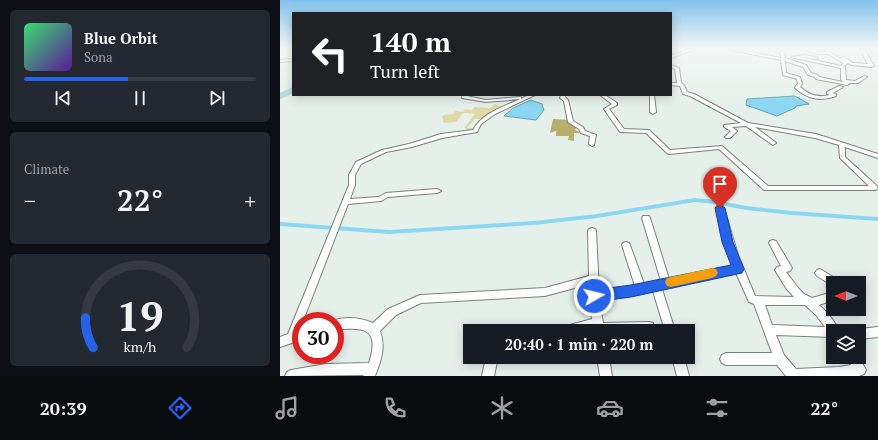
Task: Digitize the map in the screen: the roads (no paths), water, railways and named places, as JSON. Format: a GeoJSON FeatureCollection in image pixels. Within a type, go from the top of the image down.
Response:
{"type":"FeatureCollection","features":[{"type":"Feature","properties":{"kind":"main road"},"geometry":{"type":"LineString","coordinates":[[280,92],[292,88]]}},
{"type":"Feature","properties":{"kind":"main road"},"geometry":{"type":"LineString","coordinates":[[280,97],[292,89]]}},
{"type":"Feature","properties":{"kind":"street"},"geometry":{"type":"LineString","coordinates":[[673,67],[677,68],[679,84],[682,85],[685,93],[692,95],[747,124],[773,143]]}},
{"type":"Feature","properties":{"kind":"street"},"geometry":{"type":"LineString","coordinates":[[783,67],[784,74],[800,78],[800,84],[797,87],[811,97],[824,100],[834,95],[829,93],[841,87]]}},
{"type":"Feature","properties":{"kind":"street"},"geometry":{"type":"LineString","coordinates":[[797,67],[817,76],[817,78],[847,84],[843,77],[843,67],[842,67]]}},
{"type":"Feature","properties":{"kind":"street"},"geometry":{"type":"LineString","coordinates":[[845,81],[856,82],[866,77]]}},
{"type":"Feature","properties":{"kind":"street"},"geometry":{"type":"LineString","coordinates":[[672,84],[679,84]]}},
{"type":"Feature","properties":{"kind":"street"},"geometry":{"type":"LineString","coordinates":[[464,96],[486,101],[533,96]]}},
{"type":"Feature","properties":{"kind":"street"},"geometry":{"type":"LineString","coordinates":[[305,312],[352,185],[352,175],[358,163],[388,150],[410,146],[441,136],[474,131],[479,123],[493,113],[533,96]]}},
{"type":"Feature","properties":{"kind":"street"},"geometry":{"type":"LineString","coordinates":[[562,96],[562,98],[566,100],[571,122],[581,128],[583,132],[593,135],[592,144]]}},
{"type":"Feature","properties":{"kind":"street"},"geometry":{"type":"LineString","coordinates":[[603,96],[615,104],[606,109],[622,131],[647,131],[668,152],[720,147],[766,188],[875,188],[842,157],[842,144]]}},
{"type":"Feature","properties":{"kind":"street"},"geometry":{"type":"LineString","coordinates":[[652,96],[653,112]]}},
{"type":"Feature","properties":{"kind":"street"},"geometry":{"type":"LineString","coordinates":[[728,137],[734,131],[726,126],[747,124],[816,136],[878,156]]}},
{"type":"Feature","properties":{"kind":"street"},"geometry":{"type":"LineString","coordinates":[[345,202],[381,199],[386,195],[438,191]]}},
{"type":"Feature","properties":{"kind":"street"},"geometry":{"type":"LineString","coordinates":[[720,208],[727,242],[752,299],[758,301],[809,302],[826,298]]}},
{"type":"Feature","properties":{"kind":"street"},"geometry":{"type":"LineString","coordinates":[[646,218],[669,324]]}},
{"type":"Feature","properties":{"kind":"street"},"geometry":{"type":"LineString","coordinates":[[592,231],[594,296],[598,324]]}},
{"type":"Feature","properties":{"kind":"street"},"geometry":{"type":"LineString","coordinates":[[773,243],[787,268],[780,270],[801,297],[809,302],[826,318],[829,324]]}},
{"type":"Feature","properties":{"kind":"street"},"geometry":{"type":"LineString","coordinates":[[626,246],[641,289]]}},
{"type":"Feature","properties":{"kind":"street"},"geometry":{"type":"LineString","coordinates":[[594,296],[641,289],[738,269]]}},
{"type":"Feature","properties":{"kind":"street"},"geometry":{"type":"LineString","coordinates":[[820,273],[826,277]]}},
{"type":"Feature","properties":{"kind":"street"},"geometry":{"type":"LineString","coordinates":[[373,330],[392,312],[420,299],[545,292],[594,279]]}},
{"type":"Feature","properties":{"kind":"street"},"geometry":{"type":"LineString","coordinates":[[758,301],[780,359],[793,375],[840,375],[860,370],[856,364]]}},
{"type":"Feature","properties":{"kind":"street"},"geometry":{"type":"LineString","coordinates":[[292,376],[326,370],[370,373],[378,353],[379,341],[373,330],[367,325],[355,322],[344,323]]}},
{"type":"Feature","properties":{"kind":"street"},"geometry":{"type":"LineString","coordinates":[[769,330],[826,331]]}},
{"type":"Feature","properties":{"kind":"street"},"geometry":{"type":"LineString","coordinates":[[866,333],[878,332]]}},
{"type":"Feature","properties":{"kind":"street"},"geometry":{"type":"LineString","coordinates":[[280,342],[292,338]]}},
{"type":"Feature","properties":{"kind":"street"},"geometry":{"type":"LineString","coordinates":[[726,359],[780,359]]}},
{"type":"Feature","properties":{"kind":"street"},"geometry":{"type":"LineString","coordinates":[[488,376],[491,364]]}},
{"type":"Feature","properties":{"kind":"street"},"geometry":{"type":"LineString","coordinates":[[604,364],[606,376]]}},
{"type":"Feature","properties":{"kind":"street"},"geometry":{"type":"LineString","coordinates":[[680,364],[683,376]]}},
{"type":"Feature","properties":{"kind":"water"},"geometry":{"type":"Polygon","coordinates":[[[795,96],[809,104],[796,106],[795,108],[777,116],[746,105],[747,99],[795,96]]]}},
{"type":"Feature","properties":{"kind":"water"},"geometry":{"type":"Polygon","coordinates":[[[531,100],[542,104],[544,110],[536,120],[504,116],[513,108],[531,100]]]}},
{"type":"Feature","properties":{"kind":"waterway"},"geometry":{"type":"LineString","coordinates":[[280,224],[389,232],[534,223],[597,216],[695,200],[791,213],[878,219]]}}]}
